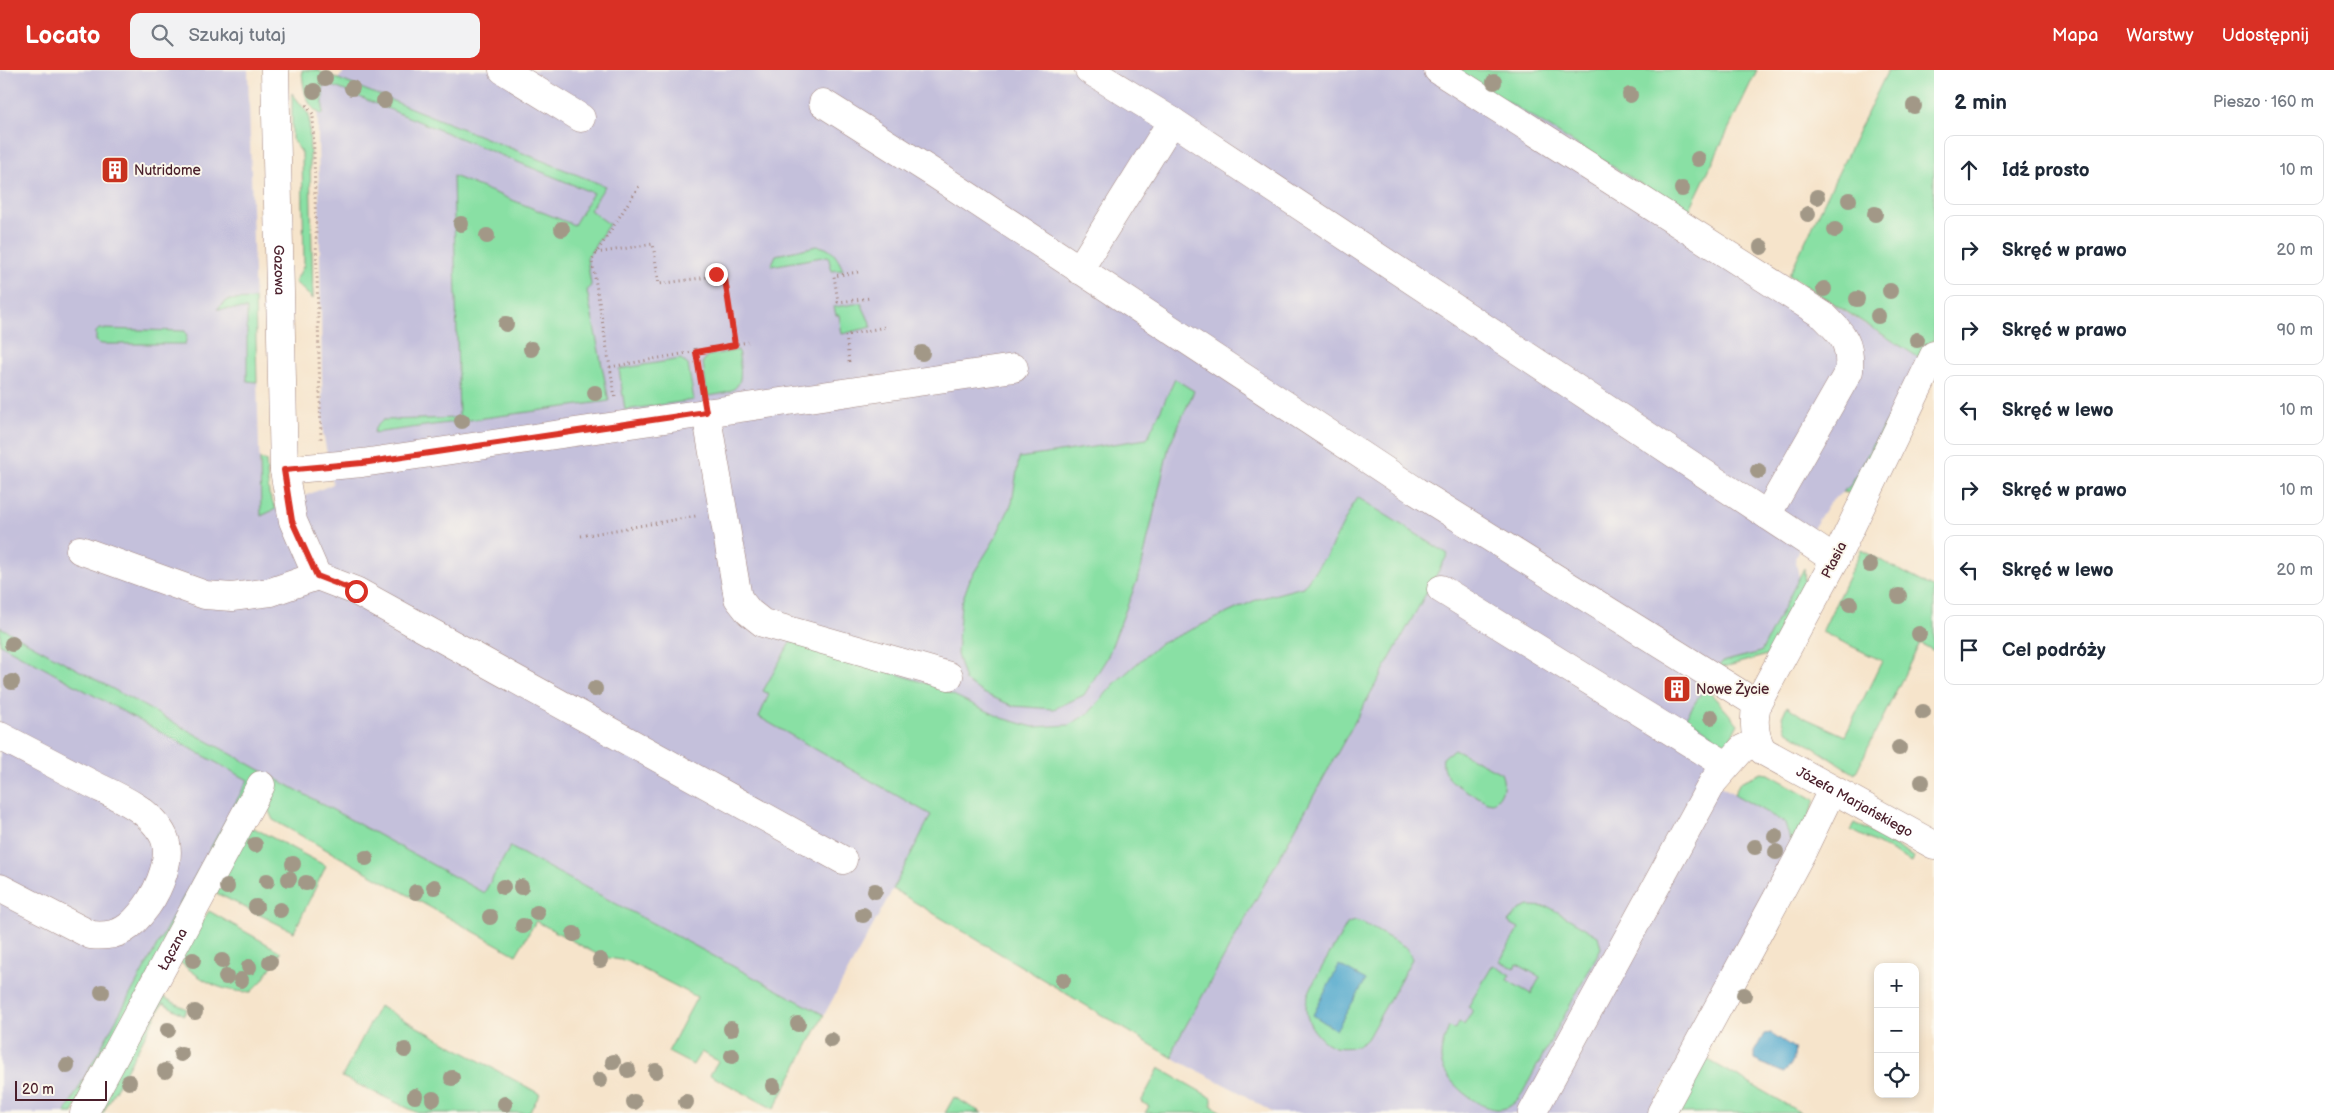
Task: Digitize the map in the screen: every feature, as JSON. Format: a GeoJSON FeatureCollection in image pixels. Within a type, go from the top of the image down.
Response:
{"type":"FeatureCollection","features":[{"type":"Feature","properties":{"kind":"street","name":"Gazowa"},"geometry":{"type":"LineString","coordinates":[[275,70],[284,470],[292,521],[317,576]]}},
{"type":"Feature","properties":{"kind":"street"},"geometry":{"type":"LineString","coordinates":[[504,70],[581,118]]}},
{"type":"Feature","properties":{"kind":"street"},"geometry":{"type":"LineString","coordinates":[[1089,70],[1172,120],[1835,560]]}},
{"type":"Feature","properties":{"kind":"street"},"geometry":{"type":"LineString","coordinates":[[1438,70],[1824,316],[1843,335],[1851,352],[1849,371],[1767,515]]}},
{"type":"Feature","properties":{"kind":"street"},"geometry":{"type":"LineString","coordinates":[[824,103],[1416,491],[1757,704]]}},
{"type":"Feature","properties":{"kind":"street"},"geometry":{"type":"LineString","coordinates":[[1079,270],[1172,120]]}},
{"type":"Feature","properties":{"kind":"street","name":"Ptasia"},"geometry":{"type":"LineString","coordinates":[[1766,751],[1754,716],[1757,704],[1835,560],[1934,356]]}},
{"type":"Feature","properties":{"kind":"street"},"geometry":{"type":"LineString","coordinates":[[284,470],[362,463],[1014,368]]}},
{"type":"Feature","properties":{"kind":"street"},"geometry":{"type":"LineString","coordinates":[[706,412],[738,598],[749,612],[763,623],[949,676]]}},
{"type":"Feature","properties":{"kind":"street"},"geometry":{"type":"LineString","coordinates":[[80,550],[205,595],[232,597],[271,592],[317,576],[356,591],[843,860]]}},
{"type":"Feature","properties":{"kind":"street"},"geometry":{"type":"LineString","coordinates":[[1441,589],[1726,765]]}},
{"type":"Feature","properties":{"kind":"street"},"geometry":{"type":"LineString","coordinates":[[0,736],[137,807],[158,827],[167,848],[160,882],[150,903],[136,920],[123,931],[107,937],[91,935],[0,888]]}},
{"type":"Feature","properties":{"kind":"street"},"geometry":{"type":"LineString","coordinates":[[1532,1113],[1713,782],[1742,749],[1766,751]]}},
{"type":"Feature","properties":{"kind":"street","name":"Józefa Marjańskiego"},"geometry":{"type":"LineString","coordinates":[[1766,751],[1832,790],[1934,845]]}},
{"type":"Feature","properties":{"kind":"street","name":"Łączna"},"geometry":{"type":"LineString","coordinates":[[84,1113],[261,785]]}},
{"type":"Feature","properties":{"kind":"street"},"geometry":{"type":"LineString","coordinates":[[1661,1113],[1804,848],[1832,790]]}},
{"type":"Feature","properties":{"kind":"path"},"geometry":{"type":"LineString","coordinates":[[303,100],[313,114],[322,467]]}},
{"type":"Feature","properties":{"kind":"path"},"geometry":{"type":"LineString","coordinates":[[616,406],[592,260],[639,186]]}},
{"type":"Feature","properties":{"kind":"path"},"geometry":{"type":"LineString","coordinates":[[596,253],[653,244],[659,284],[722,275],[725,279],[735,345]]}},
{"type":"Feature","properties":{"kind":"path"},"geometry":{"type":"LineString","coordinates":[[858,272],[834,276],[838,302],[871,298]]}},
{"type":"Feature","properties":{"kind":"path"},"geometry":{"type":"LineString","coordinates":[[854,390],[846,335],[885,327]]}},
{"type":"Feature","properties":{"kind":"path"},"geometry":{"type":"LineString","coordinates":[[610,367],[748,342]]}},
{"type":"Feature","properties":{"kind":"path"},"geometry":{"type":"LineString","coordinates":[[696,350],[706,412]]}},
{"type":"Feature","properties":{"kind":"path"},"geometry":{"type":"LineString","coordinates":[[581,536],[723,512]]}},
{"type":"Feature","properties":{"kind":"shaded area"},"geometry":{"type":"Polygon","coordinates":[[[0,70],[248,70],[261,515],[333,484],[323,433],[317,70],[338,79],[346,70],[1456,70],[1921,359],[1850,486],[1829,503],[1795,557],[1799,578],[1761,652],[1722,662],[1686,717],[1720,741],[1701,775],[1785,823],[1794,853],[1650,1113],[1273,1113],[1239,1092],[1173,1058],[893,889],[824,1015],[510,847],[484,893],[255,767],[65,1113],[0,1113],[0,70]]]}},
{"type":"Feature","properties":{"kind":"green space"},"geometry":{"type":"Polygon","coordinates":[[[302,70],[316,70],[605,186],[590,210],[609,224],[587,258],[591,285],[587,291],[609,401],[374,433],[375,428],[383,420],[459,418],[453,176],[574,225],[593,193],[323,82],[323,115],[312,107],[306,96],[302,70]]]}},
{"type":"Feature","properties":{"kind":"green space"},"geometry":{"type":"Polygon","coordinates":[[[1456,70],[1757,70],[1688,213],[1456,70]]]}},
{"type":"Feature","properties":{"kind":"green space"},"geometry":{"type":"Polygon","coordinates":[[[1888,70],[1934,70],[1934,339],[1854,494],[1842,492],[1850,486],[1921,359],[1789,275],[1888,70]]]}},
{"type":"Feature","properties":{"kind":"green space"},"geometry":{"type":"Polygon","coordinates":[[[292,93],[309,115],[313,299],[295,282],[304,265],[302,153],[292,139],[292,93]]]}},
{"type":"Feature","properties":{"kind":"green space"},"geometry":{"type":"Polygon","coordinates":[[[817,246],[827,248],[837,257],[843,270],[832,271],[828,256],[771,266],[776,255],[817,246]]]}},
{"type":"Feature","properties":{"kind":"green space"},"geometry":{"type":"Polygon","coordinates":[[[255,299],[257,382],[247,381],[247,309],[217,309],[228,300],[255,299]]]}},
{"type":"Feature","properties":{"kind":"green space"},"geometry":{"type":"Polygon","coordinates":[[[861,303],[872,327],[842,334],[839,315],[836,315],[834,307],[861,303]]]}},
{"type":"Feature","properties":{"kind":"green space"},"geometry":{"type":"Polygon","coordinates":[[[99,329],[185,331],[187,336],[185,344],[101,344],[96,341],[96,332],[99,329]]]}},
{"type":"Feature","properties":{"kind":"green space"},"geometry":{"type":"Polygon","coordinates":[[[738,350],[740,378],[738,384],[728,392],[707,396],[703,362],[707,356],[738,350]]]}},
{"type":"Feature","properties":{"kind":"green space"},"geometry":{"type":"Polygon","coordinates":[[[681,359],[688,365],[694,400],[625,410],[619,369],[681,359]]]}},
{"type":"Feature","properties":{"kind":"green space"},"geometry":{"type":"Polygon","coordinates":[[[1175,379],[1194,391],[1169,446],[1140,573],[1107,658],[1084,695],[1054,709],[1013,706],[983,693],[965,681],[957,654],[961,604],[970,579],[993,542],[1012,503],[1019,458],[1147,439],[1175,379]]]}},
{"type":"Feature","properties":{"kind":"green space"},"geometry":{"type":"Polygon","coordinates":[[[260,459],[266,461],[269,494],[276,509],[261,516],[260,459]]]}},
{"type":"Feature","properties":{"kind":"green space"},"geometry":{"type":"Polygon","coordinates":[[[1357,497],[1448,554],[1174,1047],[1173,1058],[893,889],[931,815],[759,717],[769,694],[763,691],[791,641],[932,685],[1002,718],[1033,727],[1069,725],[1089,713],[1116,682],[1158,645],[1258,599],[1303,587],[1328,553],[1357,497]]]}},
{"type":"Feature","properties":{"kind":"green space"},"geometry":{"type":"Polygon","coordinates":[[[1861,550],[1934,588],[1934,651],[1920,643],[1855,774],[1786,730],[1782,717],[1787,706],[1803,717],[1845,736],[1882,661],[1822,632],[1861,550]]]}},
{"type":"Feature","properties":{"kind":"green space"},"geometry":{"type":"Polygon","coordinates":[[[1804,568],[1805,586],[1771,654],[1717,669],[1722,662],[1761,652],[1804,568]]]}},
{"type":"Feature","properties":{"kind":"green space"},"geometry":{"type":"Polygon","coordinates":[[[0,627],[484,893],[510,847],[824,1015],[774,1109],[710,1075],[718,1061],[701,1052],[693,1065],[668,1052],[697,997],[627,961],[602,957],[536,921],[516,955],[273,820],[266,805],[274,789],[257,779],[73,1113],[65,1113],[248,780],[0,644],[0,627]]]}},
{"type":"Feature","properties":{"kind":"green space"},"geometry":{"type":"Polygon","coordinates":[[[1705,687],[1738,724],[1727,745],[1686,717],[1705,687]]]}},
{"type":"Feature","properties":{"kind":"green space"},"geometry":{"type":"Polygon","coordinates":[[[1454,749],[1501,773],[1503,789],[1493,803],[1487,802],[1464,790],[1450,780],[1443,766],[1443,758],[1454,749]]]}},
{"type":"Feature","properties":{"kind":"green space"},"geometry":{"type":"Polygon","coordinates":[[[1761,773],[1769,774],[1815,800],[1794,853],[1785,823],[1734,794],[1740,782],[1761,773]]]}},
{"type":"Feature","properties":{"kind":"green space"},"geometry":{"type":"Polygon","coordinates":[[[1855,823],[1914,857],[1912,862],[1851,830],[1855,823]]]}},
{"type":"Feature","properties":{"kind":"green space"},"geometry":{"type":"Polygon","coordinates":[[[249,827],[326,866],[294,932],[212,891],[249,827]]]}},
{"type":"Feature","properties":{"kind":"green space"},"geometry":{"type":"Polygon","coordinates":[[[1529,906],[1549,907],[1598,936],[1601,948],[1521,1095],[1509,1107],[1494,1109],[1474,1100],[1455,1085],[1443,1067],[1442,1050],[1449,1027],[1454,1030],[1459,1022],[1464,1025],[1473,1010],[1468,1007],[1493,965],[1510,975],[1507,980],[1531,994],[1540,977],[1517,964],[1514,968],[1500,961],[1519,928],[1508,922],[1519,910],[1529,906]]]}},
{"type":"Feature","properties":{"kind":"green space"},"geometry":{"type":"Polygon","coordinates":[[[209,911],[281,952],[262,981],[251,992],[229,990],[211,984],[177,960],[209,911]]]}},
{"type":"Feature","properties":{"kind":"green space"},"geometry":{"type":"Polygon","coordinates":[[[1354,921],[1363,923],[1407,948],[1412,959],[1367,1039],[1361,1044],[1352,1047],[1335,1047],[1323,1040],[1314,1030],[1309,1022],[1306,1004],[1313,983],[1325,962],[1347,924],[1354,921]]]}},
{"type":"Feature","properties":{"kind":"green space"},"geometry":{"type":"Polygon","coordinates":[[[161,996],[187,1009],[184,1015],[163,1003],[103,1113],[90,1113],[161,996]]]}},
{"type":"Feature","properties":{"kind":"green space"},"geometry":{"type":"Polygon","coordinates":[[[379,1006],[540,1094],[529,1113],[418,1113],[342,1077],[379,1006]]]}},
{"type":"Feature","properties":{"kind":"green space"},"geometry":{"type":"Polygon","coordinates":[[[1705,1058],[1801,1113],[1675,1113],[1705,1058]]]}},
{"type":"Feature","properties":{"kind":"green space"},"geometry":{"type":"Polygon","coordinates":[[[1159,1068],[1212,1098],[1212,1106],[1223,1113],[1145,1113],[1149,1106],[1141,1102],[1159,1068]]]}},
{"type":"Feature","properties":{"kind":"green space"},"geometry":{"type":"Polygon","coordinates":[[[954,1097],[982,1113],[945,1113],[954,1097]]]}},
{"type":"Feature","properties":{"kind":"water"},"geometry":{"type":"Polygon","coordinates":[[[1339,965],[1366,980],[1336,1030],[1313,1015],[1339,965]]]}},
{"type":"Feature","properties":{"kind":"water"},"geometry":{"type":"Polygon","coordinates":[[[1771,1033],[1794,1048],[1792,1062],[1784,1073],[1754,1060],[1754,1052],[1764,1034],[1771,1033]]]}},
{"type":"Feature","properties":{"kind":"place","name":"Nutridome"},"geometry":{"type":"Point","coordinates":[115,170]}},
{"type":"Feature","properties":{"kind":"place","name":"Nowe Życie"},"geometry":{"type":"Point","coordinates":[1677,689]}},
{"type":"Feature","properties":{"kind":"route"},"geometry":{"type":"LineString","coordinates":[[356,591],[317,576],[292,521],[284,470],[362,463],[706,412],[696,352],[735,345],[725,279],[722,275],[716,274]]}}]}
